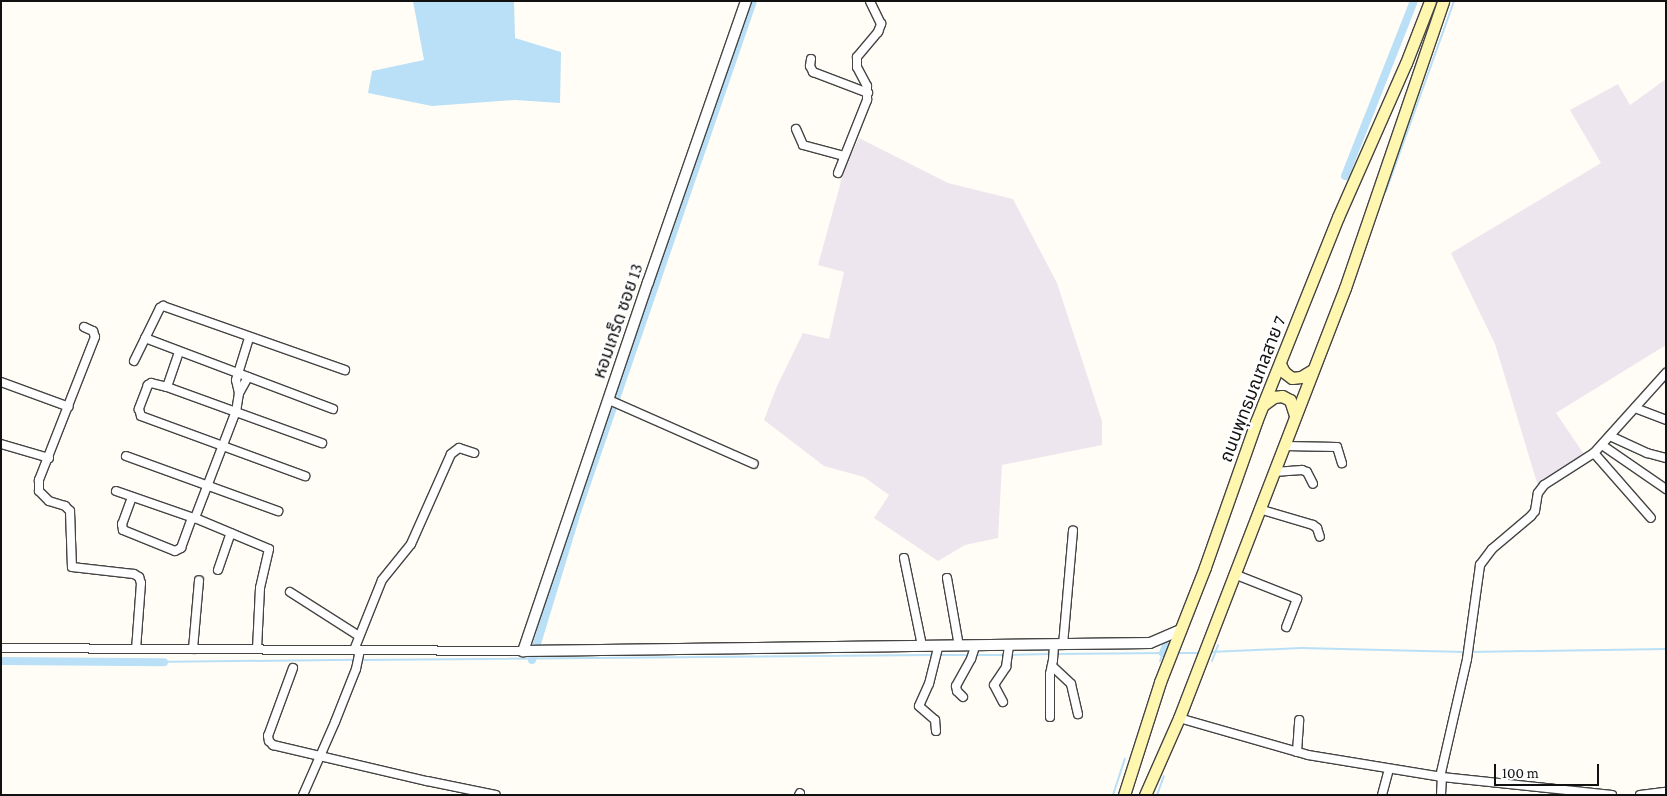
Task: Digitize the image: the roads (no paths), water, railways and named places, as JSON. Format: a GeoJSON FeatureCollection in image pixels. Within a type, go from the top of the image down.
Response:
{"type":"FeatureCollection","features":[{"type":"Feature","properties":{"kind":"main road","name":"ถนนพุทธมณฑลสาย 7"},"geometry":{"type":"LineString","coordinates":[[1124,795],[1167,662],[1172,636],[1338,217],[1406,63],[1430,1]]}},
{"type":"Feature","properties":{"kind":"main road"},"geometry":{"type":"LineString","coordinates":[[1145,795],[1200,665],[1345,288],[1444,1]]}},
{"type":"Feature","properties":{"kind":"main road"},"geometry":{"type":"LineString","coordinates":[[1280,364],[1284,372],[1292,378],[1302,377],[1312,371]]}},
{"type":"Feature","properties":{"kind":"main road"},"geometry":{"type":"LineString","coordinates":[[1263,405],[1274,397],[1282,396],[1290,400],[1296,415]]}},
{"type":"Feature","properties":{"kind":"street","name":"หอมเกร็ด ซอย 13"},"geometry":{"type":"LineString","coordinates":[[531,651],[746,1]]}},
{"type":"Feature","properties":{"kind":"street"},"geometry":{"type":"LineString","coordinates":[[838,173],[862,114],[868,93],[856,62],[882,24],[870,1]]}},
{"type":"Feature","properties":{"kind":"street"},"geometry":{"type":"LineString","coordinates":[[811,59],[810,66],[813,72],[868,93]]}},
{"type":"Feature","properties":{"kind":"street"},"geometry":{"type":"LineString","coordinates":[[796,129],[803,145],[844,156]]}},
{"type":"Feature","properties":{"kind":"street"},"geometry":{"type":"LineString","coordinates":[[134,361],[160,308],[163,306],[249,338],[345,370]]}},
{"type":"Feature","properties":{"kind":"street"},"geometry":{"type":"LineString","coordinates":[[84,327],[93,331],[95,338],[48,458],[40,480],[39,491],[49,501],[65,506],[70,511],[72,567],[134,574],[139,577],[141,583],[136,649]]}},
{"type":"Feature","properties":{"kind":"street"},"geometry":{"type":"LineString","coordinates":[[145,338],[332,409]]}},
{"type":"Feature","properties":{"kind":"street"},"geometry":{"type":"LineString","coordinates":[[132,498],[122,524],[123,530],[175,551],[181,548],[208,486],[236,411],[239,393],[238,373],[249,338]]}},
{"type":"Feature","properties":{"kind":"street"},"geometry":{"type":"LineString","coordinates":[[168,386],[179,352]]}},
{"type":"Feature","properties":{"kind":"street"},"geometry":{"type":"LineString","coordinates":[[1440,795],[1441,777],[1470,644],[1479,571],[1484,558],[1531,516],[1535,511],[1538,493],[1544,485],[1594,453],[1666,373]]}},
{"type":"Feature","properties":{"kind":"street"},"geometry":{"type":"LineString","coordinates":[[239,393],[248,378]]}},
{"type":"Feature","properties":{"kind":"street"},"geometry":{"type":"LineString","coordinates":[[1,382],[69,407]]}},
{"type":"Feature","properties":{"kind":"street"},"geometry":{"type":"LineString","coordinates":[[305,476],[141,416],[139,409],[148,385],[151,382],[168,386],[322,443]]}},
{"type":"Feature","properties":{"kind":"street"},"geometry":{"type":"LineString","coordinates":[[614,402],[754,464]]}},
{"type":"Feature","properties":{"kind":"street"},"geometry":{"type":"LineString","coordinates":[[1634,408],[1666,420]]}},
{"type":"Feature","properties":{"kind":"street"},"geometry":{"type":"LineString","coordinates":[[1610,436],[1647,453],[1666,458]]}},
{"type":"Feature","properties":{"kind":"street"},"geometry":{"type":"LineString","coordinates":[[1,444],[48,458]]}},
{"type":"Feature","properties":{"kind":"street"},"geometry":{"type":"LineString","coordinates":[[1602,445],[1666,488]]}},
{"type":"Feature","properties":{"kind":"street"},"geometry":{"type":"LineString","coordinates":[[1284,446],[1337,448],[1342,463]]}},
{"type":"Feature","properties":{"kind":"street"},"geometry":{"type":"LineString","coordinates":[[303,795],[321,757],[356,669],[359,636],[382,580],[411,544],[451,454],[459,448],[474,453]]}},
{"type":"Feature","properties":{"kind":"street"},"geometry":{"type":"LineString","coordinates":[[1594,453],[1651,518]]}},
{"type":"Feature","properties":{"kind":"street"},"geometry":{"type":"LineString","coordinates":[[126,456],[278,511]]}},
{"type":"Feature","properties":{"kind":"street"},"geometry":{"type":"LineString","coordinates":[[1274,472],[1302,470],[1307,472],[1313,484]]}},
{"type":"Feature","properties":{"kind":"street"},"geometry":{"type":"LineString","coordinates":[[116,491],[231,532],[269,549],[260,588],[257,649]]}},
{"type":"Feature","properties":{"kind":"street"},"geometry":{"type":"LineString","coordinates":[[1260,509],[1313,525],[1317,528],[1320,537]]}},
{"type":"Feature","properties":{"kind":"street"},"geometry":{"type":"LineString","coordinates":[[1050,717],[1052,663],[1057,647],[1072,530]]}},
{"type":"Feature","properties":{"kind":"street"},"geometry":{"type":"LineString","coordinates":[[218,570],[231,532]]}},
{"type":"Feature","properties":{"kind":"street"},"geometry":{"type":"LineString","coordinates":[[904,558],[922,646]]}},
{"type":"Feature","properties":{"kind":"street"},"geometry":{"type":"LineString","coordinates":[[1234,574],[1297,599],[1286,627]]}},
{"type":"Feature","properties":{"kind":"street"},"geometry":{"type":"LineString","coordinates":[[947,578],[959,646]]}},
{"type":"Feature","properties":{"kind":"street"},"geometry":{"type":"LineString","coordinates":[[193,648],[199,580]]}},
{"type":"Feature","properties":{"kind":"street"},"geometry":{"type":"LineString","coordinates":[[290,592],[359,636]]}},
{"type":"Feature","properties":{"kind":"street"},"geometry":{"type":"LineString","coordinates":[[1,648],[193,648],[358,652],[922,646],[937,652],[959,646],[973,653],[1009,648],[1150,643],[1172,636]]}},
{"type":"Feature","properties":{"kind":"street"},"geometry":{"type":"LineString","coordinates":[[1004,702],[994,685],[1008,660],[1009,648]]}},
{"type":"Feature","properties":{"kind":"street"},"geometry":{"type":"LineString","coordinates":[[936,731],[935,720],[919,706],[937,652]]}},
{"type":"Feature","properties":{"kind":"street"},"geometry":{"type":"LineString","coordinates":[[963,697],[957,692],[956,686],[973,653]]}},
{"type":"Feature","properties":{"kind":"street"},"geometry":{"type":"LineString","coordinates":[[1052,663],[1071,684],[1078,714]]}},
{"type":"Feature","properties":{"kind":"street"},"geometry":{"type":"LineString","coordinates":[[294,668],[270,728],[269,742],[272,745],[496,795]]}},
{"type":"Feature","properties":{"kind":"street"},"geometry":{"type":"LineString","coordinates":[[1179,718],[1297,752],[1390,769],[1441,777],[1612,795]]}},
{"type":"Feature","properties":{"kind":"street"},"geometry":{"type":"LineString","coordinates":[[1297,752],[1299,720]]}},
{"type":"Feature","properties":{"kind":"street"},"geometry":{"type":"LineString","coordinates":[[1382,795],[1390,769]]}},
{"type":"Feature","properties":{"kind":"street"},"geometry":{"type":"LineString","coordinates":[[1640,795],[1666,792]]}},
{"type":"Feature","properties":{"kind":"water"},"geometry":{"type":"Polygon","coordinates":[[[413,1],[514,1],[515,38],[561,52],[560,103],[515,100],[432,106],[368,93],[372,71],[424,60],[413,1]]]}},
{"type":"Feature","properties":{"kind":"waterway"},"geometry":{"type":"LineString","coordinates":[[532,660],[578,509],[753,1]]}},
{"type":"Feature","properties":{"kind":"waterway"},"geometry":{"type":"LineString","coordinates":[[1345,176],[1414,1]]}},
{"type":"Feature","properties":{"kind":"waterway"},"geometry":{"type":"LineString","coordinates":[[1386,191],[1454,1]]}},
{"type":"Feature","properties":{"kind":"waterway"},"geometry":{"type":"LineString","coordinates":[[1212,661],[1218,645]]}},
{"type":"Feature","properties":{"kind":"waterway"},"geometry":{"type":"LineString","coordinates":[[1163,653],[1166,646]]}},
{"type":"Feature","properties":{"kind":"waterway"},"geometry":{"type":"LineString","coordinates":[[1210,652],[1301,648],[1465,652]]}},
{"type":"Feature","properties":{"kind":"waterway"},"geometry":{"type":"LineString","coordinates":[[1470,652],[1666,649]]}},
{"type":"Feature","properties":{"kind":"waterway"},"geometry":{"type":"LineString","coordinates":[[1160,661],[1163,653]]}},
{"type":"Feature","properties":{"kind":"waterway"},"geometry":{"type":"LineString","coordinates":[[1055,654],[1167,653]]}},
{"type":"Feature","properties":{"kind":"waterway"},"geometry":{"type":"LineString","coordinates":[[1177,653],[1200,653]]}},
{"type":"Feature","properties":{"kind":"waterway"},"geometry":{"type":"LineString","coordinates":[[1010,655],[1050,654]]}},
{"type":"Feature","properties":{"kind":"waterway"},"geometry":{"type":"LineString","coordinates":[[360,660],[932,655]]}},
{"type":"Feature","properties":{"kind":"waterway"},"geometry":{"type":"LineString","coordinates":[[937,655],[970,655]]}},
{"type":"Feature","properties":{"kind":"waterway"},"geometry":{"type":"LineString","coordinates":[[975,655],[1005,655]]}},
{"type":"Feature","properties":{"kind":"waterway"},"geometry":{"type":"LineString","coordinates":[[147,662],[355,660]]}},
{"type":"Feature","properties":{"kind":"waterway"},"geometry":{"type":"LineString","coordinates":[[1,661],[164,662]]}},
{"type":"Feature","properties":{"kind":"waterway"},"geometry":{"type":"LineString","coordinates":[[1113,795],[1125,759]]}},
{"type":"Feature","properties":{"kind":"waterway"},"geometry":{"type":"LineString","coordinates":[[1157,795],[1164,776]]}}]}
